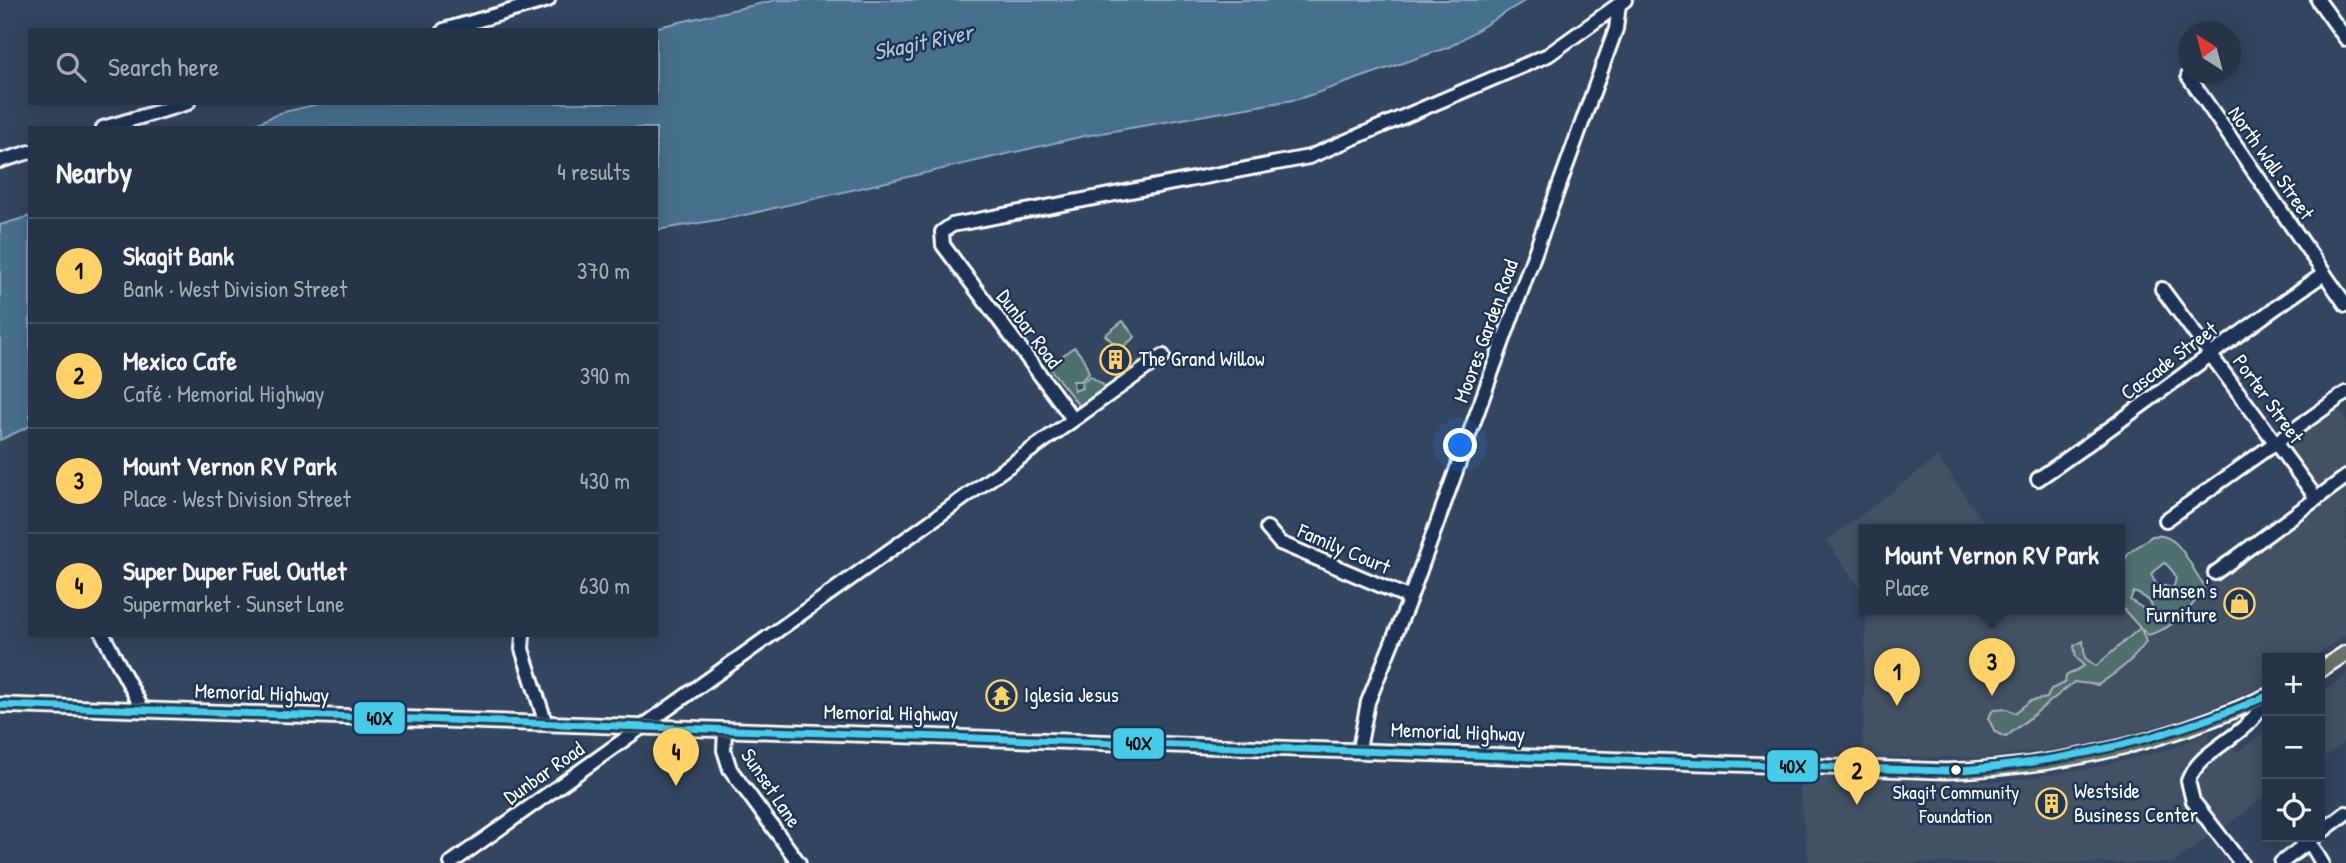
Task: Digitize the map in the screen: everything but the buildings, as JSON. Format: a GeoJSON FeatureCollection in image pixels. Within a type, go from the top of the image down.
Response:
{"type":"FeatureCollection","features":[{"type":"Feature","properties":{"kind":"main road"},"geometry":{"type":"LineString","coordinates":[[2325,667],[2343,655]]}},
{"type":"Feature","properties":{"kind":"main road","name":"Memorial Highway"},"geometry":{"type":"LineString","coordinates":[[0,705],[1954,770],[2071,758],[2171,734],[2262,698]]}},
{"type":"Feature","properties":{"kind":"street"},"geometry":{"type":"LineString","coordinates":[[451,28],[548,0]]}},
{"type":"Feature","properties":{"kind":"street"},"geometry":{"type":"LineString","coordinates":[[2318,0],[2346,39]]}},
{"type":"Feature","properties":{"kind":"street","name":"Dunbar Road"},"geometry":{"type":"LineString","coordinates":[[451,863],[1073,419],[943,245],[942,232],[952,225],[1309,157],[1548,55],[1622,2]]}},
{"type":"Feature","properties":{"kind":"street","name":"Moores Garden Road"},"geometry":{"type":"LineString","coordinates":[[1359,749],[1368,702],[1410,598],[1616,29],[1622,2]]}},
{"type":"Feature","properties":{"kind":"street","name":"North Wall Street"},"geometry":{"type":"LineString","coordinates":[[2193,84],[2346,305]]}},
{"type":"Feature","properties":{"kind":"street"},"geometry":{"type":"LineString","coordinates":[[110,126],[181,105]]}},
{"type":"Feature","properties":{"kind":"street"},"geometry":{"type":"LineString","coordinates":[[0,161],[28,153]]}},
{"type":"Feature","properties":{"kind":"street","name":"Cascade Street"},"geometry":{"type":"LineString","coordinates":[[2038,479],[2104,435],[2211,352],[2324,274]]}},
{"type":"Feature","properties":{"kind":"street","name":"Porter Street"},"geometry":{"type":"LineString","coordinates":[[2162,289],[2317,499]]}},
{"type":"Feature","properties":{"kind":"street"},"geometry":{"type":"LineString","coordinates":[[1073,419],[1163,356]]}},
{"type":"Feature","properties":{"kind":"street"},"geometry":{"type":"LineString","coordinates":[[2166,520],[2346,393]]}},
{"type":"Feature","properties":{"kind":"street"},"geometry":{"type":"LineString","coordinates":[[2215,573],[2346,477]]}},
{"type":"Feature","properties":{"kind":"street","name":"Family Court"},"geometry":{"type":"LineString","coordinates":[[1267,528],[1280,543],[1410,598]]}},
{"type":"Feature","properties":{"kind":"street"},"geometry":{"type":"LineString","coordinates":[[104,637],[143,710]]}},
{"type":"Feature","properties":{"kind":"street"},"geometry":{"type":"LineString","coordinates":[[523,637],[522,649],[545,724]]}},
{"type":"Feature","properties":{"kind":"street"},"geometry":{"type":"LineString","coordinates":[[2325,675],[2343,655]]}},
{"type":"Feature","properties":{"kind":"street"},"geometry":{"type":"LineString","coordinates":[[2243,730],[2262,702]]}},
{"type":"Feature","properties":{"kind":"street"},"geometry":{"type":"LineString","coordinates":[[2241,863],[2193,801],[2188,781],[2197,766],[2243,730],[2262,720]]}},
{"type":"Feature","properties":{"kind":"street","name":"Sunset Lane"},"geometry":{"type":"LineString","coordinates":[[724,730],[724,750],[730,769],[799,863]]}},
{"type":"Feature","properties":{"kind":"street"},"geometry":{"type":"LineString","coordinates":[[2325,829],[2346,813]]}},
{"type":"Feature","properties":{"kind":"street"},"geometry":{"type":"LineString","coordinates":[[2281,863],[2308,842]]}},
{"type":"Feature","properties":{"kind":"street"},"geometry":{"type":"LineString","coordinates":[[2316,842],[2322,863]]}},
{"type":"Feature","properties":{"kind":"shaded area"},"geometry":{"type":"Polygon","coordinates":[[[2334,403],[2346,419],[2346,467],[2314,490],[2280,444],[2334,403]]]}},
{"type":"Feature","properties":{"kind":"shaded area"},"geometry":{"type":"Polygon","coordinates":[[[1938,457],[1985,524],[1859,524],[1859,587],[1827,541],[1938,457]]]}},
{"type":"Feature","properties":{"kind":"shaded area"},"geometry":{"type":"Polygon","coordinates":[[[2346,485],[2346,634],[2319,653],[2262,653],[2262,687],[2192,716],[2126,735],[2060,749],[1979,758],[1862,757],[1866,618],[1870,615],[2125,615],[2125,612],[2142,636],[2346,485]]]}},
{"type":"Feature","properties":{"kind":"shaded area"},"geometry":{"type":"Polygon","coordinates":[[[2346,675],[2346,740],[2325,757],[2325,716],[2325,690],[2346,675]]]}},
{"type":"Feature","properties":{"kind":"shaded area"},"geometry":{"type":"Polygon","coordinates":[[[2210,732],[2209,740],[2182,769],[2179,787],[2181,796],[2211,835],[2173,863],[1809,863],[1798,776],[1937,782],[2008,781],[2091,768],[2173,748],[2210,732]]]}},
{"type":"Feature","properties":{"kind":"shaded area"},"geometry":{"type":"Polygon","coordinates":[[[2262,734],[2262,798],[2221,830],[2195,795],[2193,781],[2202,768],[2230,748],[2238,751],[2262,734]]]}},
{"type":"Feature","properties":{"kind":"green space"},"geometry":{"type":"Polygon","coordinates":[[[1123,321],[1135,337],[1120,349],[1105,335],[1123,321]]]}},
{"type":"Feature","properties":{"kind":"green space"},"geometry":{"type":"Polygon","coordinates":[[[1074,347],[1084,359],[1089,373],[1081,381],[1073,381],[1074,391],[1082,388],[1081,384],[1090,376],[1106,387],[1080,407],[1048,366],[1074,347]]]}},
{"type":"Feature","properties":{"kind":"green space"},"geometry":{"type":"Polygon","coordinates":[[[2152,536],[2162,536],[2178,545],[2205,586],[2195,602],[2174,623],[2148,635],[2141,629],[2146,642],[2141,649],[2118,671],[2098,685],[2074,682],[2006,737],[1995,732],[1988,718],[1993,710],[2007,709],[2015,713],[2030,701],[2047,698],[2051,689],[2065,683],[2066,676],[2084,666],[2076,657],[2074,646],[2083,641],[2085,658],[2096,666],[2140,628],[2125,611],[2125,559],[2129,553],[2152,536]],[[2165,563],[2151,574],[2156,584],[2173,588],[2176,580],[2165,563]],[[2134,592],[2130,600],[2155,616],[2153,607],[2134,592]]]}},
{"type":"Feature","properties":{"kind":"water","name":"Skagit River"},"geometry":{"type":"Polygon","coordinates":[[[776,0],[1526,0],[1449,47],[1299,99],[1084,136],[736,217],[658,230],[658,126],[251,126],[280,113],[314,105],[658,105],[658,28],[654,28],[776,0]]]}},
{"type":"Feature","properties":{"kind":"water"},"geometry":{"type":"Polygon","coordinates":[[[28,217],[28,427],[0,440],[0,225],[28,217]]]}},
{"type":"Feature","properties":{"kind":"transit line","name":"40X"},"geometry":{"type":"LineString","coordinates":[[0,705],[1946,771],[2029,763],[2110,748],[2189,726],[2262,698]]}},
{"type":"Feature","properties":{"kind":"place","name":"The Grand Willow"},"geometry":{"type":"Point","coordinates":[1116,359]}},
{"type":"Feature","properties":{"kind":"place","name":"Hansen's Furniture"},"geometry":{"type":"Point","coordinates":[2240,603]}},
{"type":"Feature","properties":{"kind":"place","name":"Iglesia Jesus"},"geometry":{"type":"Point","coordinates":[1001,695]}},
{"type":"Feature","properties":{"kind":"place","name":"Mount Vernon RV Park"},"geometry":{"type":"Point","coordinates":[1992,696]}},
{"type":"Feature","properties":{"kind":"place","name":"Skagit Bank"},"geometry":{"type":"Point","coordinates":[1897,706]}},
{"type":"Feature","properties":{"kind":"place","name":"Skagit Community Foundation"},"geometry":{"type":"Point","coordinates":[1956,770]}},
{"type":"Feature","properties":{"kind":"place","name":"Super Duper Fuel Outlet"},"geometry":{"type":"Point","coordinates":[676,786]}},
{"type":"Feature","properties":{"kind":"place","name":"Westside Business Center"},"geometry":{"type":"Point","coordinates":[2051,803]}},
{"type":"Feature","properties":{"kind":"place","name":"Mexico Cafe"},"geometry":{"type":"Point","coordinates":[1857,805]}}]}
